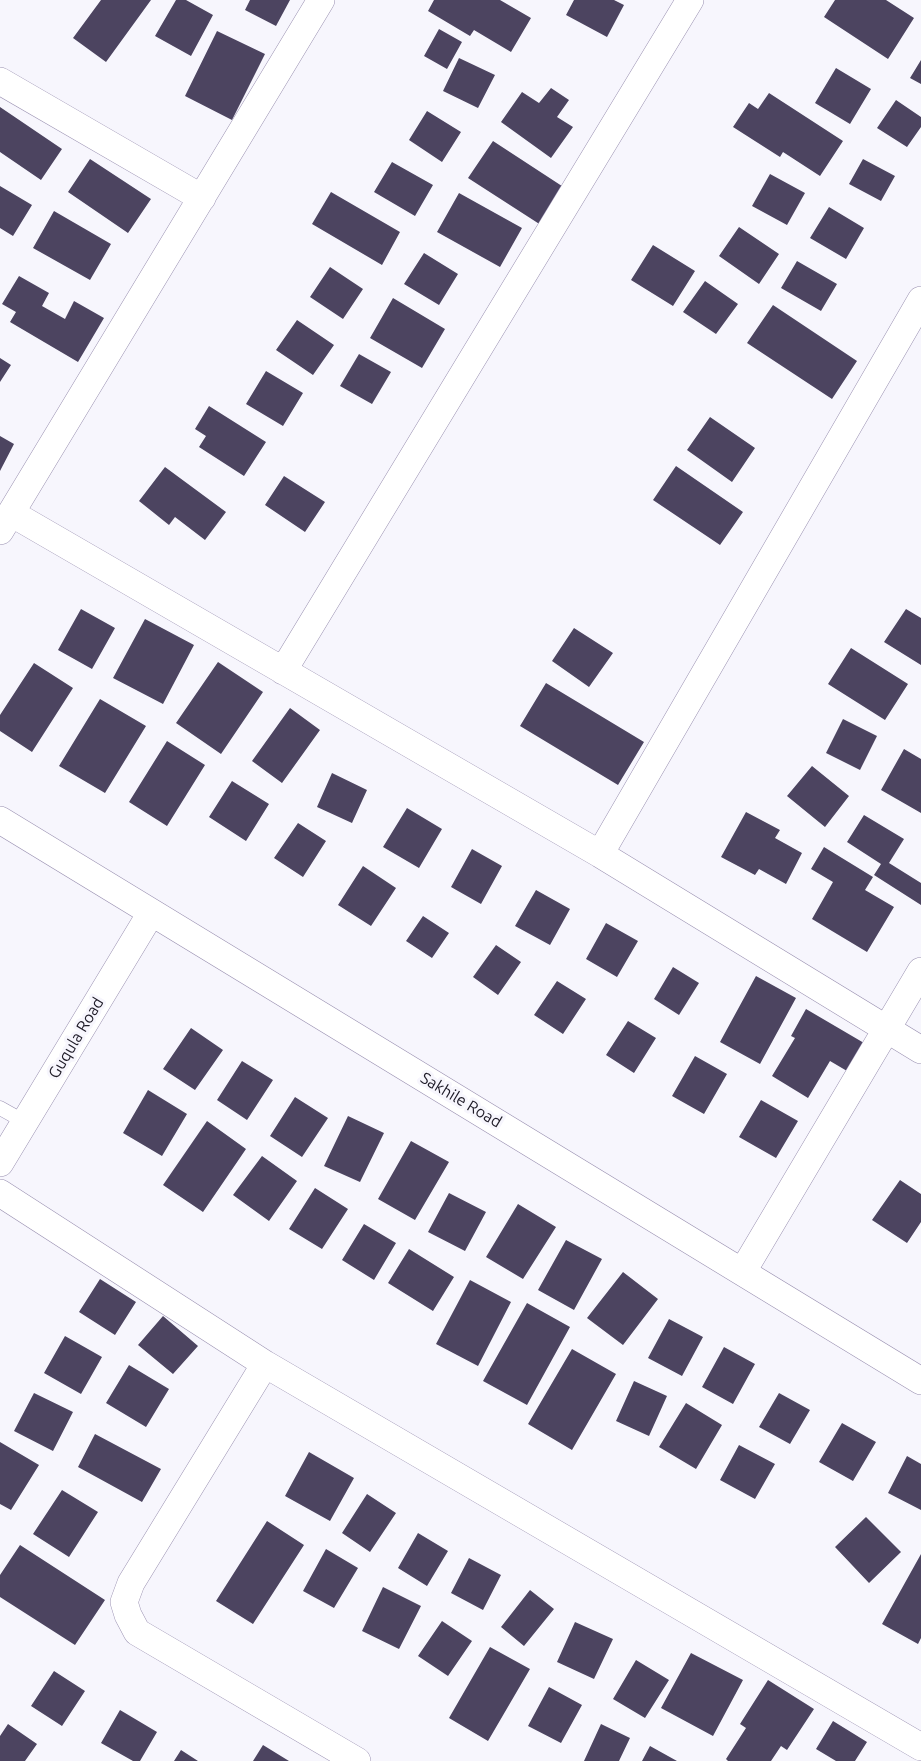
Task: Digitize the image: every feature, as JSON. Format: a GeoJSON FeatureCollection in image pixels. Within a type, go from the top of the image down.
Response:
{"type":"FeatureCollection","features":[{"type":"Feature","properties":{"kind":"street"},"geometry":{"type":"LineString","coordinates":[[321,0],[6,522],[282,671],[600,854],[921,1050]]}},
{"type":"Feature","properties":{"kind":"street"},"geometry":{"type":"LineString","coordinates":[[282,671],[690,0]]}},
{"type":"Feature","properties":{"kind":"street"},"geometry":{"type":"LineString","coordinates":[[0,81],[202,198]]}},
{"type":"Feature","properties":{"kind":"street"},"geometry":{"type":"LineString","coordinates":[[600,854],[921,300]]}},
{"type":"Feature","properties":{"kind":"street","name":"Sakhile Road"},"geometry":{"type":"LineString","coordinates":[[0,820],[921,1381]]}},
{"type":"Feature","properties":{"kind":"street","name":"Guqula Road"},"geometry":{"type":"LineString","coordinates":[[0,1163],[151,913]]}},
{"type":"Feature","properties":{"kind":"street"},"geometry":{"type":"LineString","coordinates":[[743,1271],[921,971]]}},
{"type":"Feature","properties":{"kind":"street"},"geometry":{"type":"LineString","coordinates":[[0,1193],[265,1364],[921,1747]]}},
{"type":"Feature","properties":{"kind":"street"},"geometry":{"type":"LineString","coordinates":[[265,1364],[131,1583],[124,1602],[128,1616],[137,1632],[357,1761]]}},
{"type":"Feature","properties":{"kind":"lane"},"geometry":{"type":"LineString","coordinates":[[0,1108],[25,1122]]}},
{"type":"Feature","properties":{"kind":"building"},"geometry":{"type":"Polygon","coordinates":[[[101,0],[151,0],[106,62],[73,38],[101,0]]]}},
{"type":"Feature","properties":{"kind":"building"},"geometry":{"type":"Polygon","coordinates":[[[176,0],[186,0],[213,15],[191,56],[155,36],[176,0]]]}},
{"type":"Feature","properties":{"kind":"building"},"geometry":{"type":"Polygon","coordinates":[[[250,0],[290,0],[276,26],[245,10],[250,0]]]}},
{"type":"Feature","properties":{"kind":"building"},"geometry":{"type":"Polygon","coordinates":[[[434,0],[500,0],[531,18],[511,52],[474,30],[470,36],[428,11],[434,0]]]}},
{"type":"Feature","properties":{"kind":"building"},"geometry":{"type":"Polygon","coordinates":[[[574,0],[614,0],[624,5],[607,37],[566,15],[574,0]]]}},
{"type":"Feature","properties":{"kind":"building"},"geometry":{"type":"Polygon","coordinates":[[[835,0],[886,0],[914,18],[888,59],[824,17],[835,0]]]}},
{"type":"Feature","properties":{"kind":"building"},"geometry":{"type":"Polygon","coordinates":[[[439,29],[462,42],[447,69],[424,56],[439,29]]]}},
{"type":"Feature","properties":{"kind":"building"},"geometry":{"type":"Polygon","coordinates":[[[217,31],[265,54],[232,120],[185,96],[217,31]]]}},
{"type":"Feature","properties":{"kind":"building"},"geometry":{"type":"Polygon","coordinates":[[[459,58],[495,75],[478,108],[443,91],[459,58]]]}},
{"type":"Feature","properties":{"kind":"building"},"geometry":{"type":"Polygon","coordinates":[[[921,60],[921,84],[910,78],[921,60]]]}},
{"type":"Feature","properties":{"kind":"building"},"geometry":{"type":"Polygon","coordinates":[[[836,68],[871,89],[850,124],[815,103],[836,68]]]}},
{"type":"Feature","properties":{"kind":"building"},"geometry":{"type":"Polygon","coordinates":[[[551,88],[569,100],[557,117],[573,127],[551,158],[501,122],[522,92],[539,103],[551,88]]]}},
{"type":"Feature","properties":{"kind":"building"},"geometry":{"type":"Polygon","coordinates":[[[769,93],[843,141],[820,176],[783,152],[780,157],[733,127],[749,103],[758,109],[769,93]]]}},
{"type":"Feature","properties":{"kind":"building"},"geometry":{"type":"Polygon","coordinates":[[[896,100],[921,117],[921,127],[907,147],[877,128],[896,100]]]}},
{"type":"Feature","properties":{"kind":"building"},"geometry":{"type":"Polygon","coordinates":[[[0,107],[62,149],[41,180],[0,152],[0,107]]]}},
{"type":"Feature","properties":{"kind":"building"},"geometry":{"type":"Polygon","coordinates":[[[427,111],[461,132],[442,162],[409,140],[427,111]]]}},
{"type":"Feature","properties":{"kind":"building"},"geometry":{"type":"Polygon","coordinates":[[[493,141],[568,190],[544,227],[468,178],[493,141]]]}},
{"type":"Feature","properties":{"kind":"building"},"geometry":{"type":"Polygon","coordinates":[[[90,159],[151,199],[128,233],[68,192],[90,159]]]}},
{"type":"Feature","properties":{"kind":"building"},"geometry":{"type":"Polygon","coordinates":[[[863,159],[895,176],[881,201],[849,184],[863,159]]]}},
{"type":"Feature","properties":{"kind":"building"},"geometry":{"type":"Polygon","coordinates":[[[392,162],[433,185],[415,216],[374,192],[392,162]]]}},
{"type":"Feature","properties":{"kind":"building"},"geometry":{"type":"Polygon","coordinates":[[[770,174],[805,193],[787,225],[752,206],[770,174]]]}},
{"type":"Feature","properties":{"kind":"building"},"geometry":{"type":"Polygon","coordinates":[[[0,186],[32,205],[13,236],[0,228],[0,186]]]}},
{"type":"Feature","properties":{"kind":"building"},"geometry":{"type":"Polygon","coordinates":[[[331,192],[400,232],[382,265],[312,224],[331,192]]]}},
{"type":"Feature","properties":{"kind":"building"},"geometry":{"type":"Polygon","coordinates":[[[459,193],[522,228],[500,267],[437,232],[459,193]]]}},
{"type":"Feature","properties":{"kind":"building"},"geometry":{"type":"Polygon","coordinates":[[[829,207],[864,228],[846,259],[810,238],[829,207]]]}},
{"type":"Feature","properties":{"kind":"building"},"geometry":{"type":"Polygon","coordinates":[[[54,211],[111,244],[90,280],[33,248],[54,211]]]}},
{"type":"Feature","properties":{"kind":"building"},"geometry":{"type":"Polygon","coordinates":[[[739,227],[779,254],[759,284],[719,256],[739,227]]]}},
{"type":"Feature","properties":{"kind":"building"},"geometry":{"type":"Polygon","coordinates":[[[653,245],[695,271],[673,306],[631,280],[653,245]]]}},
{"type":"Feature","properties":{"kind":"building"},"geometry":{"type":"Polygon","coordinates":[[[424,253],[458,274],[439,305],[404,284],[424,253]]]}},
{"type":"Feature","properties":{"kind":"building"},"geometry":{"type":"Polygon","coordinates":[[[797,261],[837,284],[821,311],[781,288],[797,261]]]}},
{"type":"Feature","properties":{"kind":"building"},"geometry":{"type":"Polygon","coordinates":[[[330,267],[363,289],[343,319],[310,297],[330,267]]]}},
{"type":"Feature","properties":{"kind":"building"},"geometry":{"type":"Polygon","coordinates":[[[19,276],[49,293],[42,306],[65,319],[74,301],[104,318],[78,362],[10,322],[16,312],[2,304],[19,276]]]}},
{"type":"Feature","properties":{"kind":"building"},"geometry":{"type":"Polygon","coordinates":[[[705,281],[738,304],[716,334],[683,312],[705,281]]]}},
{"type":"Feature","properties":{"kind":"building"},"geometry":{"type":"Polygon","coordinates":[[[393,298],[445,329],[422,368],[370,338],[393,298]]]}},
{"type":"Feature","properties":{"kind":"building"},"geometry":{"type":"Polygon","coordinates":[[[773,305],[857,361],[832,399],[747,343],[773,305]]]}},
{"type":"Feature","properties":{"kind":"building"},"geometry":{"type":"Polygon","coordinates":[[[297,320],[334,345],[313,375],[276,350],[297,320]]]}},
{"type":"Feature","properties":{"kind":"building"},"geometry":{"type":"Polygon","coordinates":[[[359,354],[391,372],[372,404],[340,386],[359,354]]]}},
{"type":"Feature","properties":{"kind":"building"},"geometry":{"type":"Polygon","coordinates":[[[0,358],[11,365],[0,382],[0,358]]]}},
{"type":"Feature","properties":{"kind":"building"},"geometry":{"type":"Polygon","coordinates":[[[266,371],[303,393],[283,426],[246,404],[266,371]]]}},
{"type":"Feature","properties":{"kind":"building"},"geometry":{"type":"Polygon","coordinates":[[[209,406],[266,442],[244,476],[199,447],[206,436],[195,429],[209,406]]]}},
{"type":"Feature","properties":{"kind":"building"},"geometry":{"type":"Polygon","coordinates":[[[710,417],[755,448],[732,482],[687,450],[710,417]]]}},
{"type":"Feature","properties":{"kind":"building"},"geometry":{"type":"Polygon","coordinates":[[[0,436],[14,444],[0,471],[0,436]]]}},
{"type":"Feature","properties":{"kind":"building"},"geometry":{"type":"Polygon","coordinates":[[[676,466],[743,512],[720,545],[653,500],[676,466]]]}},
{"type":"Feature","properties":{"kind":"building"},"geometry":{"type":"Polygon","coordinates":[[[165,467],[226,512],[205,540],[175,517],[169,525],[139,501],[165,467]]]}},
{"type":"Feature","properties":{"kind":"building"},"geometry":{"type":"Polygon","coordinates":[[[284,476],[325,502],[305,532],[265,505],[284,476]]]}},
{"type":"Feature","properties":{"kind":"building"},"geometry":{"type":"Polygon","coordinates":[[[81,609],[115,628],[92,669],[58,650],[81,609]]]}},
{"type":"Feature","properties":{"kind":"building"},"geometry":{"type":"Polygon","coordinates":[[[906,609],[921,618],[921,665],[884,642],[906,609]]]}},
{"type":"Feature","properties":{"kind":"building"},"geometry":{"type":"Polygon","coordinates":[[[145,619],[194,645],[163,704],[113,678],[145,619]]]}},
{"type":"Feature","properties":{"kind":"building"},"geometry":{"type":"Polygon","coordinates":[[[574,628],[613,653],[589,687],[552,661],[574,628]]]}},
{"type":"Feature","properties":{"kind":"building"},"geometry":{"type":"Polygon","coordinates":[[[851,648],[908,684],[885,720],[828,684],[851,648]]]}},
{"type":"Feature","properties":{"kind":"building"},"geometry":{"type":"Polygon","coordinates":[[[218,662],[263,692],[221,754],[176,723],[218,662]]]}},
{"type":"Feature","properties":{"kind":"building"},"geometry":{"type":"Polygon","coordinates":[[[34,663],[73,688],[32,752],[0,731],[0,715],[34,663]]]}},
{"type":"Feature","properties":{"kind":"building"},"geometry":{"type":"Polygon","coordinates":[[[546,683],[644,742],[618,785],[520,726],[546,683]]]}},
{"type":"Feature","properties":{"kind":"building"},"geometry":{"type":"Polygon","coordinates":[[[100,699],[146,726],[105,793],[59,766],[100,699]]]}},
{"type":"Feature","properties":{"kind":"building"},"geometry":{"type":"Polygon","coordinates":[[[290,708],[320,730],[282,783],[252,761],[290,708]]]}},
{"type":"Feature","properties":{"kind":"building"},"geometry":{"type":"Polygon","coordinates":[[[843,719],[877,736],[860,770],[826,753],[843,719]]]}},
{"type":"Feature","properties":{"kind":"building"},"geometry":{"type":"Polygon","coordinates":[[[167,741],[205,765],[167,826],[129,802],[167,741]]]}},
{"type":"Feature","properties":{"kind":"building"},"geometry":{"type":"Polygon","coordinates":[[[904,749],[921,759],[921,813],[881,790],[904,749]]]}},
{"type":"Feature","properties":{"kind":"building"},"geometry":{"type":"Polygon","coordinates":[[[812,766],[849,796],[825,827],[787,796],[812,766]]]}},
{"type":"Feature","properties":{"kind":"building"},"geometry":{"type":"Polygon","coordinates":[[[332,773],[367,790],[352,823],[317,807],[332,773]]]}},
{"type":"Feature","properties":{"kind":"building"},"geometry":{"type":"Polygon","coordinates":[[[232,781],[269,804],[246,841],[209,817],[232,781]]]}},
{"type":"Feature","properties":{"kind":"building"},"geometry":{"type":"Polygon","coordinates":[[[407,808],[442,829],[419,868],[383,847],[407,808]]]}},
{"type":"Feature","properties":{"kind":"building"},"geometry":{"type":"Polygon","coordinates":[[[746,812],[780,830],[775,838],[802,853],[786,884],[759,869],[755,875],[721,857],[746,812]]]}},
{"type":"Feature","properties":{"kind":"building"},"geometry":{"type":"Polygon","coordinates":[[[864,815],[904,839],[889,863],[921,883],[921,905],[874,875],[881,864],[847,842],[864,815]]]}},
{"type":"Feature","properties":{"kind":"building"},"geometry":{"type":"Polygon","coordinates":[[[298,823],[326,841],[303,877],[274,858],[298,823]]]}},
{"type":"Feature","properties":{"kind":"building"},"geometry":{"type":"Polygon","coordinates":[[[824,847],[873,877],[865,890],[894,907],[867,952],[812,919],[833,882],[811,869],[824,847]]]}},
{"type":"Feature","properties":{"kind":"building"},"geometry":{"type":"Polygon","coordinates":[[[472,849],[502,866],[481,904],[451,887],[472,849]]]}},
{"type":"Feature","properties":{"kind":"building"},"geometry":{"type":"Polygon","coordinates":[[[363,866],[396,888],[371,926],[338,905],[363,866]]]}},
{"type":"Feature","properties":{"kind":"building"},"geometry":{"type":"Polygon","coordinates":[[[536,890],[570,909],[550,945],[515,926],[536,890]]]}},
{"type":"Feature","properties":{"kind":"building"},"geometry":{"type":"Polygon","coordinates":[[[423,916],[449,933],[432,958],[406,941],[423,916]]]}},
{"type":"Feature","properties":{"kind":"building"},"geometry":{"type":"Polygon","coordinates":[[[606,923],[638,941],[617,977],[586,959],[606,923]]]}},
{"type":"Feature","properties":{"kind":"building"},"geometry":{"type":"Polygon","coordinates":[[[496,945],[521,962],[498,995],[473,977],[496,945]]]}},
{"type":"Feature","properties":{"kind":"building"},"geometry":{"type":"Polygon","coordinates":[[[673,967],[699,983],[679,1015],[654,999],[673,967]]]}},
{"type":"Feature","properties":{"kind":"building"},"geometry":{"type":"Polygon","coordinates":[[[756,976],[796,998],[760,1064],[720,1042],[756,976]]]}},
{"type":"Feature","properties":{"kind":"building"},"geometry":{"type":"Polygon","coordinates":[[[557,981],[586,999],[563,1034],[534,1015],[557,981]]]}},
{"type":"Feature","properties":{"kind":"building"},"geometry":{"type":"Polygon","coordinates":[[[806,1009],[864,1043],[847,1071],[830,1061],[808,1098],[772,1076],[795,1038],[791,1036],[806,1009]]]}},
{"type":"Feature","properties":{"kind":"building"},"geometry":{"type":"Polygon","coordinates":[[[628,1021],[656,1038],[634,1073],[606,1055],[628,1021]]]}},
{"type":"Feature","properties":{"kind":"building"},"geometry":{"type":"Polygon","coordinates":[[[191,1028],[223,1050],[195,1090],[163,1069],[191,1028]]]}},
{"type":"Feature","properties":{"kind":"building"},"geometry":{"type":"Polygon","coordinates":[[[695,1056],[727,1074],[704,1114],[672,1096],[695,1056]]]}},
{"type":"Feature","properties":{"kind":"building"},"geometry":{"type":"Polygon","coordinates":[[[242,1061],[273,1080],[247,1120],[217,1100],[242,1061]]]}},
{"type":"Feature","properties":{"kind":"building"},"geometry":{"type":"Polygon","coordinates":[[[148,1090],[187,1114],[162,1156],[123,1133],[148,1090]]]}},
{"type":"Feature","properties":{"kind":"building"},"geometry":{"type":"Polygon","coordinates":[[[295,1097],[328,1118],[302,1157],[270,1136],[295,1097]]]}},
{"type":"Feature","properties":{"kind":"building"},"geometry":{"type":"Polygon","coordinates":[[[761,1100],[798,1121],[776,1158],[739,1137],[761,1100]]]}},
{"type":"Feature","properties":{"kind":"building"},"geometry":{"type":"Polygon","coordinates":[[[348,1116],[384,1133],[360,1182],[324,1166],[348,1116]]]}},
{"type":"Feature","properties":{"kind":"building"},"geometry":{"type":"Polygon","coordinates":[[[207,1121],[246,1149],[203,1212],[163,1185],[207,1121]]]}},
{"type":"Feature","properties":{"kind":"building"},"geometry":{"type":"Polygon","coordinates":[[[411,1141],[449,1162],[415,1220],[378,1199],[411,1141]]]}},
{"type":"Feature","properties":{"kind":"building"},"geometry":{"type":"Polygon","coordinates":[[[262,1156],[297,1181],[269,1221],[233,1195],[262,1156]]]}},
{"type":"Feature","properties":{"kind":"building"},"geometry":{"type":"Polygon","coordinates":[[[900,1180],[921,1194],[921,1222],[907,1243],[872,1220],[900,1180]]]}},
{"type":"Feature","properties":{"kind":"building"},"geometry":{"type":"Polygon","coordinates":[[[315,1188],[348,1209],[322,1249],[289,1229],[315,1188]]]}},
{"type":"Feature","properties":{"kind":"building"},"geometry":{"type":"Polygon","coordinates":[[[449,1193],[486,1212],[465,1251],[428,1232],[449,1193]]]}},
{"type":"Feature","properties":{"kind":"building"},"geometry":{"type":"Polygon","coordinates":[[[518,1204],[556,1227],[523,1279],[486,1257],[518,1204]]]}},
{"type":"Feature","properties":{"kind":"building"},"geometry":{"type":"Polygon","coordinates":[[[364,1224],[396,1243],[374,1280],[342,1260],[364,1224]]]}},
{"type":"Feature","properties":{"kind":"building"},"geometry":{"type":"Polygon","coordinates":[[[566,1240],[602,1259],[574,1310],[538,1290],[566,1240]]]}},
{"type":"Feature","properties":{"kind":"building"},"geometry":{"type":"Polygon","coordinates":[[[409,1249],[454,1277],[433,1311],[388,1283],[409,1249]]]}},
{"type":"Feature","properties":{"kind":"building"},"geometry":{"type":"Polygon","coordinates":[[[623,1272],[658,1299],[623,1345],[587,1318],[623,1272]]]}},
{"type":"Feature","properties":{"kind":"building"},"geometry":{"type":"Polygon","coordinates":[[[100,1279],[136,1302],[115,1335],[79,1312],[100,1279]]]}},
{"type":"Feature","properties":{"kind":"building"},"geometry":{"type":"Polygon","coordinates":[[[470,1280],[511,1302],[478,1366],[436,1344],[470,1280]]]}},
{"type":"Feature","properties":{"kind":"building"},"geometry":{"type":"Polygon","coordinates":[[[527,1303],[570,1327],[527,1405],[483,1381],[527,1303]]]}},
{"type":"Feature","properties":{"kind":"building"},"geometry":{"type":"Polygon","coordinates":[[[163,1316],[198,1346],[173,1374],[138,1345],[163,1316]]]}},
{"type":"Feature","properties":{"kind":"building"},"geometry":{"type":"Polygon","coordinates":[[[669,1319],[703,1337],[682,1376],[648,1358],[669,1319]]]}},
{"type":"Feature","properties":{"kind":"building"},"geometry":{"type":"Polygon","coordinates":[[[65,1336],[102,1357],[81,1394],[44,1373],[65,1336]]]}},
{"type":"Feature","properties":{"kind":"building"},"geometry":{"type":"Polygon","coordinates":[[[724,1347],[755,1364],[733,1404],[702,1387],[724,1347]]]}},
{"type":"Feature","properties":{"kind":"building"},"geometry":{"type":"Polygon","coordinates":[[[572,1349],[616,1374],[572,1450],[528,1424],[572,1349]]]}},
{"type":"Feature","properties":{"kind":"building"},"geometry":{"type":"Polygon","coordinates":[[[129,1365],[169,1389],[146,1427],[106,1403],[129,1365]]]}},
{"type":"Feature","properties":{"kind":"building"},"geometry":{"type":"Polygon","coordinates":[[[634,1381],[667,1396],[649,1436],[616,1421],[634,1381]]]}},
{"type":"Feature","properties":{"kind":"building"},"geometry":{"type":"Polygon","coordinates":[[[34,1393],[73,1412],[53,1451],[14,1431],[34,1393]]]}},
{"type":"Feature","properties":{"kind":"building"},"geometry":{"type":"Polygon","coordinates":[[[779,1393],[810,1410],[790,1444],[759,1427],[779,1393]]]}},
{"type":"Feature","properties":{"kind":"building"},"geometry":{"type":"Polygon","coordinates":[[[686,1403],[722,1425],[696,1469],[659,1447],[686,1403]]]}},
{"type":"Feature","properties":{"kind":"building"},"geometry":{"type":"Polygon","coordinates":[[[842,1423],[876,1442],[853,1481],[819,1462],[842,1423]]]}},
{"type":"Feature","properties":{"kind":"building"},"geometry":{"type":"Polygon","coordinates":[[[95,1434],[161,1469],[142,1502],[78,1467],[95,1434]]]}},
{"type":"Feature","properties":{"kind":"building"},"geometry":{"type":"Polygon","coordinates":[[[0,1442],[39,1465],[11,1510],[0,1504],[0,1442]]]}},
{"type":"Feature","properties":{"kind":"building"},"geometry":{"type":"Polygon","coordinates":[[[739,1445],[775,1464],[755,1499],[720,1480],[739,1445]]]}},
{"type":"Feature","properties":{"kind":"building"},"geometry":{"type":"Polygon","coordinates":[[[309,1452],[354,1478],[330,1521],[285,1496],[309,1452]]]}},
{"type":"Feature","properties":{"kind":"building"},"geometry":{"type":"Polygon","coordinates":[[[907,1456],[921,1464],[921,1510],[888,1493],[907,1456]]]}},
{"type":"Feature","properties":{"kind":"building"},"geometry":{"type":"Polygon","coordinates":[[[62,1490],[98,1512],[69,1557],[33,1534],[62,1490]]]}},
{"type":"Feature","properties":{"kind":"building"},"geometry":{"type":"Polygon","coordinates":[[[367,1494],[396,1513],[370,1552],[342,1533],[367,1494]]]}},
{"type":"Feature","properties":{"kind":"building"},"geometry":{"type":"Polygon","coordinates":[[[866,1517],[901,1552],[869,1583],[835,1547],[866,1517]]]}},
{"type":"Feature","properties":{"kind":"building"},"geometry":{"type":"Polygon","coordinates":[[[267,1521],[304,1545],[253,1624],[216,1601],[267,1521]]]}},
{"type":"Feature","properties":{"kind":"building"},"geometry":{"type":"Polygon","coordinates":[[[418,1533],[448,1551],[427,1586],[398,1568],[418,1533]]]}},
{"type":"Feature","properties":{"kind":"building"},"geometry":{"type":"Polygon","coordinates":[[[20,1545],[105,1600],[75,1645],[0,1597],[0,1575],[20,1545]]]}},
{"type":"Feature","properties":{"kind":"building"},"geometry":{"type":"Polygon","coordinates":[[[326,1549],[358,1568],[334,1608],[303,1591],[326,1549]]]}},
{"type":"Feature","properties":{"kind":"building"},"geometry":{"type":"Polygon","coordinates":[[[921,1554],[921,1638],[918,1644],[882,1624],[921,1554]]]}},
{"type":"Feature","properties":{"kind":"building"},"geometry":{"type":"Polygon","coordinates":[[[469,1558],[501,1575],[483,1610],[451,1593],[469,1558]]]}},
{"type":"Feature","properties":{"kind":"building"},"geometry":{"type":"Polygon","coordinates":[[[383,1587],[421,1606],[399,1649],[362,1631],[383,1587]]]}},
{"type":"Feature","properties":{"kind":"building"},"geometry":{"type":"Polygon","coordinates":[[[530,1590],[554,1609],[524,1646],[501,1627],[530,1590]]]}},
{"type":"Feature","properties":{"kind":"building"},"geometry":{"type":"Polygon","coordinates":[[[442,1621],[472,1641],[448,1676],[418,1656],[442,1621]]]}},
{"type":"Feature","properties":{"kind":"building"},"geometry":{"type":"Polygon","coordinates":[[[575,1622],[613,1639],[594,1679],[557,1662],[575,1622]]]}},
{"type":"Feature","properties":{"kind":"building"},"geometry":{"type":"Polygon","coordinates":[[[490,1647],[530,1669],[488,1741],[449,1718],[490,1647]]]}},
{"type":"Feature","properties":{"kind":"building"},"geometry":{"type":"Polygon","coordinates":[[[691,1653],[743,1680],[713,1736],[661,1708],[691,1653]]]}},
{"type":"Feature","properties":{"kind":"building"},"geometry":{"type":"Polygon","coordinates":[[[636,1660],[669,1680],[645,1718],[613,1699],[636,1660]]]}},
{"type":"Feature","properties":{"kind":"building"},"geometry":{"type":"Polygon","coordinates":[[[54,1671],[85,1691],[62,1726],[31,1706],[54,1671]]]}},
{"type":"Feature","properties":{"kind":"building"},"geometry":{"type":"Polygon","coordinates":[[[768,1680],[814,1709],[787,1750],[781,1746],[771,1761],[728,1761],[726,1759],[746,1728],[740,1724],[768,1680]]]}},
{"type":"Feature","properties":{"kind":"building"},"geometry":{"type":"Polygon","coordinates":[[[549,1687],[582,1705],[561,1743],[528,1726],[549,1687]]]}},
{"type":"Feature","properties":{"kind":"building"},"geometry":{"type":"Polygon","coordinates":[[[120,1710],[157,1732],[140,1761],[133,1761],[101,1743],[120,1710]]]}},
{"type":"Feature","properties":{"kind":"building"},"geometry":{"type":"Polygon","coordinates":[[[833,1721],[867,1742],[855,1761],[836,1761],[816,1749],[833,1721]]]}},
{"type":"Feature","properties":{"kind":"building"},"geometry":{"type":"Polygon","coordinates":[[[8,1724],[37,1744],[25,1761],[0,1761],[0,1736],[8,1724]]]}},
{"type":"Feature","properties":{"kind":"building"},"geometry":{"type":"Polygon","coordinates":[[[601,1724],[630,1738],[619,1761],[584,1761],[601,1724]]]}},
{"type":"Feature","properties":{"kind":"building"},"geometry":{"type":"Polygon","coordinates":[[[263,1745],[289,1761],[253,1761],[263,1745]]]}},
{"type":"Feature","properties":{"kind":"building"},"geometry":{"type":"Polygon","coordinates":[[[650,1746],[677,1761],[642,1761],[650,1746]]]}},
{"type":"Feature","properties":{"kind":"building"},"geometry":{"type":"Polygon","coordinates":[[[181,1750],[198,1761],[174,1761],[181,1750]]]}}]}
